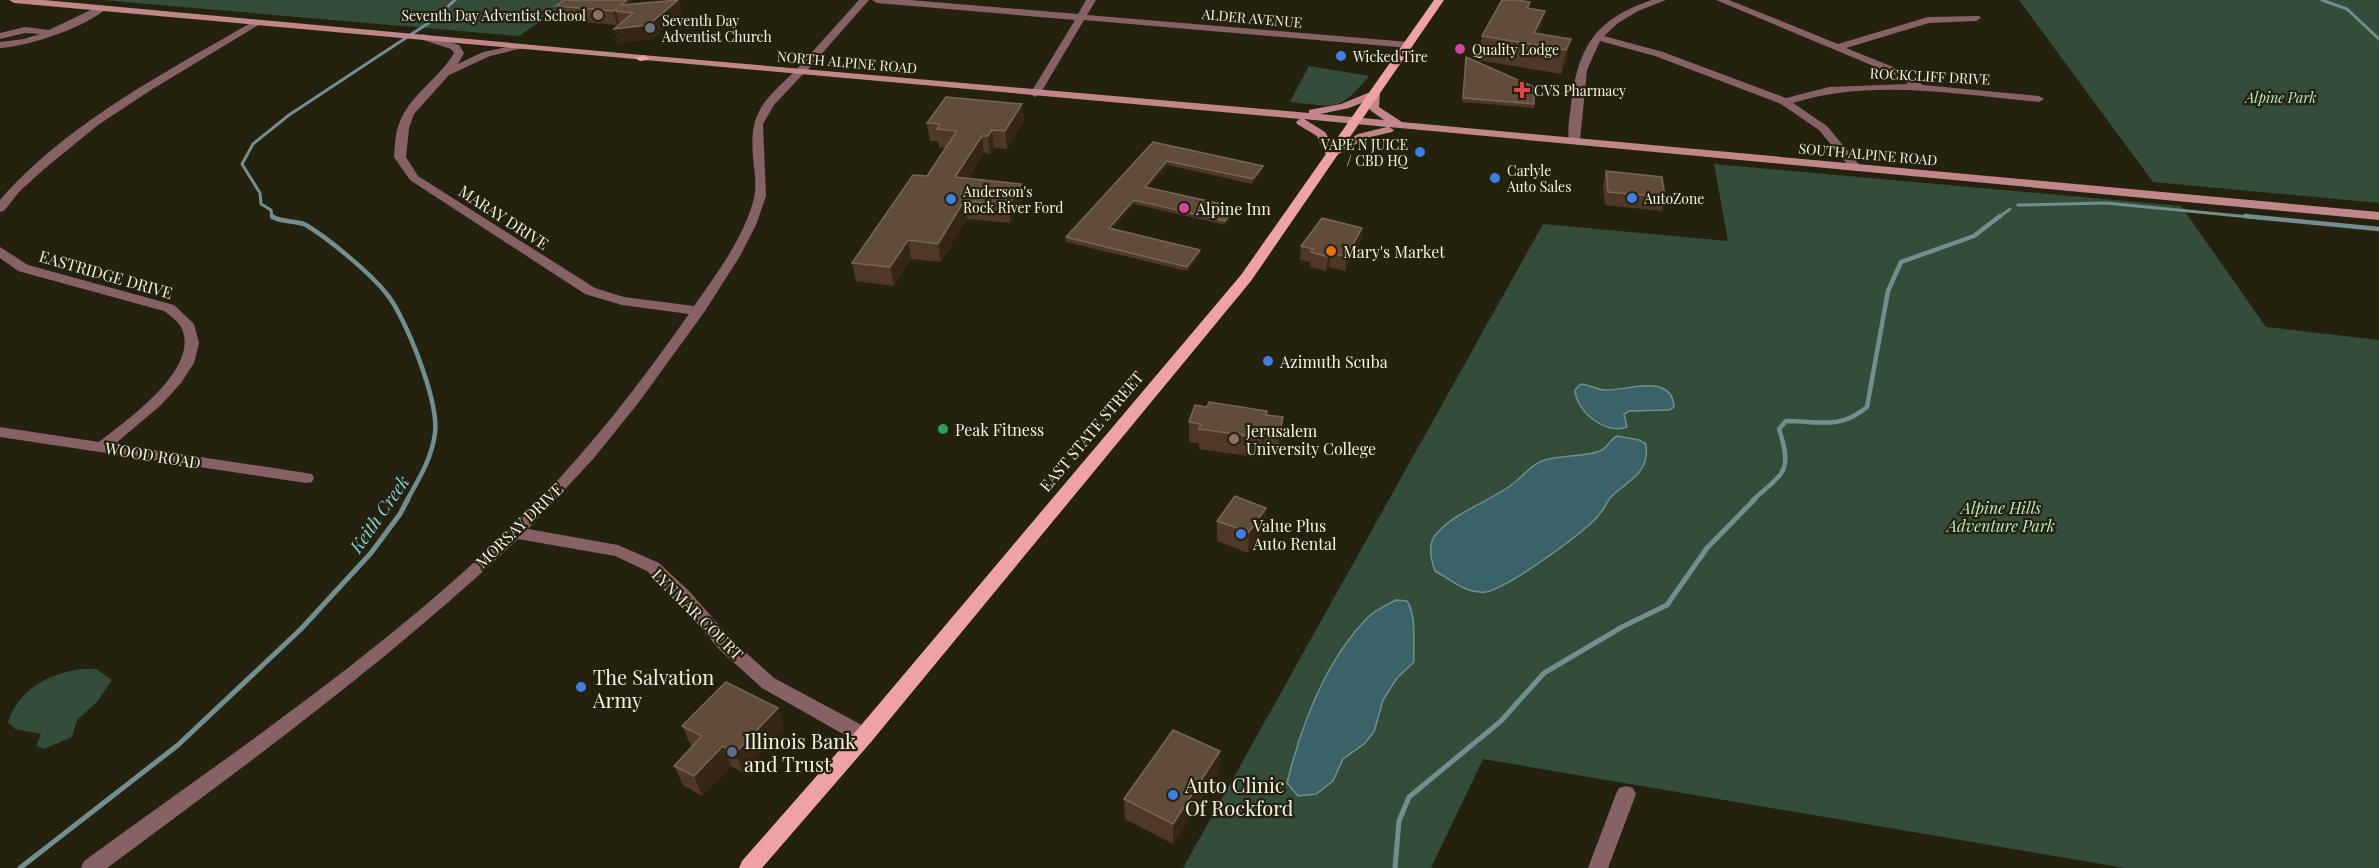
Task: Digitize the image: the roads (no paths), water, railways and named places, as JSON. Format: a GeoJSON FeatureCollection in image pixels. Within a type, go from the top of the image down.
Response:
{"type":"FeatureCollection","features":[{"type":"Feature","properties":{"kind":"main road","name":"NORTH ALPINE ROAD"},"geometry":{"type":"LineString","coordinates":[[14,0],[1354,122]]}},
{"type":"Feature","properties":{"kind":"main road","name":"EAST STATE STREET"},"geometry":{"type":"LineString","coordinates":[[749,868],[864,736],[1246,278],[1439,0]]}},
{"type":"Feature","properties":{"kind":"main road"},"geometry":{"type":"LineString","coordinates":[[1276,115],[1331,110],[1361,101],[1375,93]]}},
{"type":"Feature","properties":{"kind":"main road"},"geometry":{"type":"LineString","coordinates":[[1375,93],[1374,108],[1377,113],[1392,120],[1424,128]]}},
{"type":"Feature","properties":{"kind":"main road"},"geometry":{"type":"LineString","coordinates":[[1276,115],[1319,130],[1329,145],[1332,155],[1368,134],[1424,128]]}},
{"type":"Feature","properties":{"kind":"main road","name":"SOUTH ALPINE ROAD"},"geometry":{"type":"LineString","coordinates":[[1354,122],[1574,140],[2379,216]]}},
{"type":"Feature","properties":{"kind":"street","name":"MORSAY DRIVE"},"geometry":{"type":"LineString","coordinates":[[91,868],[365,665],[516,533],[574,472],[623,414],[698,311],[750,226],[760,194],[758,126],[775,98],[864,0]]}},
{"type":"Feature","properties":{"kind":"street","name":"ALDER AVENUE"},"geometry":{"type":"LineString","coordinates":[[878,0],[1409,45]]}},
{"type":"Feature","properties":{"kind":"street"},"geometry":{"type":"LineString","coordinates":[[1035,94],[1091,0]]}},
{"type":"Feature","properties":{"kind":"street"},"geometry":{"type":"LineString","coordinates":[[1574,140],[1580,72],[1588,50],[1596,37],[1620,18],[1649,3],[1661,0]]}},
{"type":"Feature","properties":{"kind":"street"},"geometry":{"type":"LineString","coordinates":[[1721,0],[1839,47],[1899,74],[1920,88]]}},
{"type":"Feature","properties":{"kind":"street"},"geometry":{"type":"LineString","coordinates":[[0,45],[25,42],[102,8]]}},
{"type":"Feature","properties":{"kind":"street"},"geometry":{"type":"LineString","coordinates":[[1839,47],[1928,20],[1976,18]]}},
{"type":"Feature","properties":{"kind":"street"},"geometry":{"type":"LineString","coordinates":[[0,208],[23,181],[91,124],[257,23]]}},
{"type":"Feature","properties":{"kind":"street"},"geometry":{"type":"LineString","coordinates":[[0,36],[25,30],[51,31]]}},
{"type":"Feature","properties":{"kind":"street"},"geometry":{"type":"LineString","coordinates":[[1596,37],[1669,58],[1785,102],[1823,128],[1856,168]]}},
{"type":"Feature","properties":{"kind":"street"},"geometry":{"type":"LineString","coordinates":[[423,38],[455,47],[459,53],[446,73]]}},
{"type":"Feature","properties":{"kind":"street"},"geometry":{"type":"LineString","coordinates":[[446,73],[487,54],[522,47]]}},
{"type":"Feature","properties":{"kind":"street","name":"MARAY DRIVE"},"geometry":{"type":"LineString","coordinates":[[446,73],[417,101],[404,124],[400,157],[414,178],[590,291],[622,301],[698,311]]}},
{"type":"Feature","properties":{"kind":"street","name":"ROCKCLIFF DRIVE"},"geometry":{"type":"LineString","coordinates":[[1785,102],[1826,90],[1875,86],[2039,99]]}},
{"type":"Feature","properties":{"kind":"street","name":"EASTRIDGE DRIVE"},"geometry":{"type":"LineString","coordinates":[[0,251],[10,261],[23,268],[169,308],[189,326],[191,350],[181,374],[166,393],[102,447]]}},
{"type":"Feature","properties":{"kind":"street","name":"WOOD ROAD"},"geometry":{"type":"LineString","coordinates":[[0,432],[306,478]]}},
{"type":"Feature","properties":{"kind":"street","name":"LYNMAR COURT"},"geometry":{"type":"LineString","coordinates":[[516,533],[618,551],[652,567],[682,596],[726,645],[768,683],[864,736]]}},
{"type":"Feature","properties":{"kind":"street"},"geometry":{"type":"LineString","coordinates":[[1598,868],[1626,794]]}},
{"type":"Feature","properties":{"kind":"water"},"geometry":{"type":"Polygon","coordinates":[[[1581,384],[1604,390],[1656,386],[1665,389],[1671,396],[1674,407],[1669,410],[1629,411],[1624,414],[1627,427],[1610,428],[1594,420],[1581,406],[1575,390],[1581,384]]]}},
{"type":"Feature","properties":{"kind":"water"},"geometry":{"type":"Polygon","coordinates":[[[1617,436],[1639,440],[1646,444],[1645,463],[1631,481],[1611,497],[1600,514],[1561,547],[1510,581],[1485,592],[1465,589],[1435,571],[1431,557],[1432,542],[1445,525],[1505,490],[1538,463],[1556,457],[1586,455],[1600,451],[1617,436]]]}},
{"type":"Feature","properties":{"kind":"water"},"geometry":{"type":"Polygon","coordinates":[[[1396,600],[1407,601],[1410,607],[1413,622],[1414,662],[1397,678],[1383,700],[1374,732],[1364,744],[1343,759],[1333,781],[1316,794],[1298,796],[1287,783],[1308,717],[1328,673],[1353,634],[1368,617],[1396,600]]]}},
{"type":"Feature","properties":{"kind":"waterway","name":"Keith Creek"},"geometry":{"type":"LineString","coordinates":[[272,218],[271,210],[261,204],[260,193],[242,164],[253,144],[289,115],[433,20],[455,0]]}},
{"type":"Feature","properties":{"kind":"waterway"},"geometry":{"type":"LineString","coordinates":[[2322,0],[2347,9],[2379,39]]}},
{"type":"Feature","properties":{"kind":"waterway"},"geometry":{"type":"LineString","coordinates":[[2018,205],[2106,203],[2260,218]]}},
{"type":"Feature","properties":{"kind":"waterway"},"geometry":{"type":"LineString","coordinates":[[1998,218],[2010,209]]}},
{"type":"Feature","properties":{"kind":"waterway","name":"Keith Creek"},"geometry":{"type":"LineString","coordinates":[[272,216],[279,220],[306,225],[337,247],[379,285],[403,321],[427,381],[435,419],[431,451],[407,500]]}},
{"type":"Feature","properties":{"kind":"waterway"},"geometry":{"type":"LineString","coordinates":[[1753,500],[1779,477],[1783,470],[1785,454],[1779,429],[1786,421],[1838,422],[1867,407],[1888,291],[1901,262],[1974,236],[2000,216]]}},
{"type":"Feature","properties":{"kind":"waterway"},"geometry":{"type":"LineString","coordinates":[[2245,216],[2379,229]]}},
{"type":"Feature","properties":{"kind":"waterway","name":"Keith Creek"},"geometry":{"type":"LineString","coordinates":[[20,868],[178,745],[301,629],[371,553],[400,514],[408,499]]}},
{"type":"Feature","properties":{"kind":"waterway"},"geometry":{"type":"LineString","coordinates":[[1395,868],[1399,821],[1409,797],[1501,721],[1544,673],[1622,627],[1667,605],[1707,548],[1755,499]]}},
{"type":"Feature","properties":{"kind":"place","name":"Seventh Day Adventist School"},"geometry":{"type":"Point","coordinates":[598,15]}},
{"type":"Feature","properties":{"kind":"place","name":"Seventh Day Adventist Church"},"geometry":{"type":"Point","coordinates":[650,28]}},
{"type":"Feature","properties":{"kind":"place","name":"Quality Lodge"},"geometry":{"type":"Point","coordinates":[1460,49]}},
{"type":"Feature","properties":{"kind":"place","name":"Wicked Tire"},"geometry":{"type":"Point","coordinates":[1341,56]}},
{"type":"Feature","properties":{"kind":"place","name":"CVS Pharmacy"},"geometry":{"type":"Point","coordinates":[1522,90]}},
{"type":"Feature","properties":{"kind":"place","name":"VAPE N JUICE / CBD HQ"},"geometry":{"type":"Point","coordinates":[1420,152]}},
{"type":"Feature","properties":{"kind":"place","name":"Carlyle Auto Sales"},"geometry":{"type":"Point","coordinates":[1495,178]}},
{"type":"Feature","properties":{"kind":"place","name":"AutoZone"},"geometry":{"type":"Point","coordinates":[1632,198]}},
{"type":"Feature","properties":{"kind":"place","name":"Anderson's Rock River Ford"},"geometry":{"type":"Point","coordinates":[951,199]}},
{"type":"Feature","properties":{"kind":"place","name":"Alpine Inn"},"geometry":{"type":"Point","coordinates":[1184,208]}},
{"type":"Feature","properties":{"kind":"place","name":"Mary's Market"},"geometry":{"type":"Point","coordinates":[1331,251]}},
{"type":"Feature","properties":{"kind":"place","name":"Azimuth Scuba"},"geometry":{"type":"Point","coordinates":[1268,361]}},
{"type":"Feature","properties":{"kind":"place","name":"Peak Fitness"},"geometry":{"type":"Point","coordinates":[943,429]}},
{"type":"Feature","properties":{"kind":"place","name":"Jerusalem University College"},"geometry":{"type":"Point","coordinates":[1234,439]}},
{"type":"Feature","properties":{"kind":"place","name":"Value Plus Auto Rental"},"geometry":{"type":"Point","coordinates":[1241,534]}},
{"type":"Feature","properties":{"kind":"place","name":"The Salvation Army"},"geometry":{"type":"Point","coordinates":[581,687]}},
{"type":"Feature","properties":{"kind":"place","name":"Illinois Bank and Trust"},"geometry":{"type":"Point","coordinates":[732,752]}},
{"type":"Feature","properties":{"kind":"place","name":"Auto Clinic Of Rockford"},"geometry":{"type":"Point","coordinates":[1173,795]}},
{"type":"Feature","properties":{"kind":"park label","name":"Alpine Park"},"geometry":{"type":"Point","coordinates":[2281,97]}},
{"type":"Feature","properties":{"kind":"park label","name":"Alpine Hills Adventure Park"},"geometry":{"type":"Point","coordinates":[2001,516]}}]}
